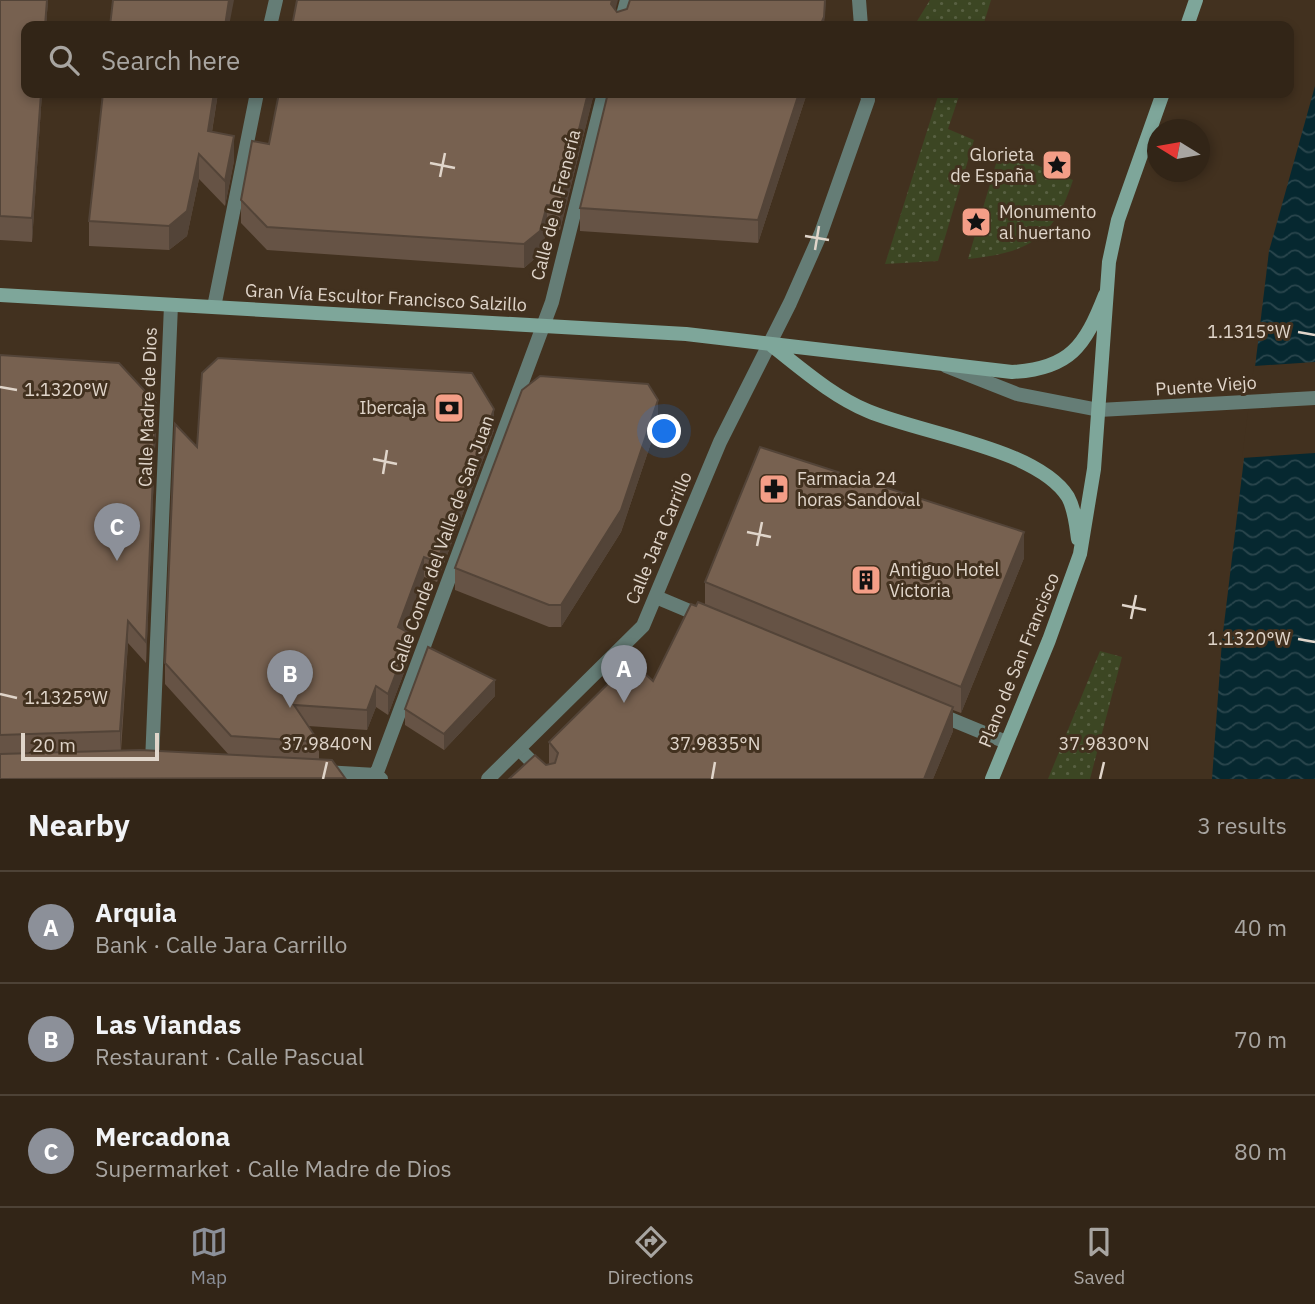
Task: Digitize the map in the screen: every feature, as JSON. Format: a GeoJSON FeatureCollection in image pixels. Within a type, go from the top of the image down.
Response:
{"type":"FeatureCollection","features":[{"type":"Feature","properties":{"kind":"main road"},"geometry":{"type":"LineString","coordinates":[[1189,21],[1196,0]]}},
{"type":"Feature","properties":{"kind":"main road"},"geometry":{"type":"LineString","coordinates":[[1105,295],[1118,220],[1162,98]]}},
{"type":"Feature","properties":{"kind":"main road","name":"Gran Vía Escultor Francisco Salzillo"},"geometry":{"type":"LineString","coordinates":[[0,295],[685,334],[1012,372],[1050,368],[1079,345],[1091,329],[1105,295]]}},
{"type":"Feature","properties":{"kind":"main road","name":"Plano de San Francisco"},"geometry":{"type":"LineString","coordinates":[[992,779],[1068,593],[1080,554],[1092,488],[1105,295]]}},
{"type":"Feature","properties":{"kind":"main road"},"geometry":{"type":"LineString","coordinates":[[769,344],[825,387],[867,411],[1004,454],[1043,472],[1068,498],[1076,521],[1080,554]]}},
{"type":"Feature","properties":{"kind":"street"},"geometry":{"type":"LineString","coordinates":[[271,21],[276,0]]}},
{"type":"Feature","properties":{"kind":"street"},"geometry":{"type":"LineString","coordinates":[[621,21],[626,0]]}},
{"type":"Feature","properties":{"kind":"street"},"geometry":{"type":"LineString","coordinates":[[859,0],[861,21]]}},
{"type":"Feature","properties":{"kind":"street"},"geometry":{"type":"LineString","coordinates":[[214,307],[256,98]]}},
{"type":"Feature","properties":{"kind":"street","name":"Calle de la Frenería"},"geometry":{"type":"LineString","coordinates":[[542,326],[552,302],[603,98]]}},
{"type":"Feature","properties":{"kind":"street","name":"Calle Jara Carrillo"},"geometry":{"type":"LineString","coordinates":[[488,779],[643,626],[720,442],[821,233],[868,98]]}},
{"type":"Feature","properties":{"kind":"street","name":"Calle Madre de Dios"},"geometry":{"type":"LineString","coordinates":[[153,762],[171,305]]}},
{"type":"Feature","properties":{"kind":"street","name":"Calle Conde del Valle de San Juan"},"geometry":{"type":"LineString","coordinates":[[378,777],[542,326]]}},
{"type":"Feature","properties":{"kind":"street","name":"Puente Viejo"},"geometry":{"type":"LineString","coordinates":[[942,365],[1017,394],[1099,410],[1315,398]]}},
{"type":"Feature","properties":{"kind":"street"},"geometry":{"type":"LineString","coordinates":[[656,597],[720,624]]}},
{"type":"Feature","properties":{"kind":"street"},"geometry":{"type":"LineString","coordinates":[[926,709],[1006,742]]}},
{"type":"Feature","properties":{"kind":"street"},"geometry":{"type":"LineString","coordinates":[[520,750],[549,779]]}},
{"type":"Feature","properties":{"kind":"street"},"geometry":{"type":"LineString","coordinates":[[310,771],[378,777]]}},
{"type":"Feature","properties":{"kind":"green space"},"geometry":{"type":"Polygon","coordinates":[[[930,0],[991,0],[985,21],[917,21],[930,0]]]}},
{"type":"Feature","properties":{"kind":"green space"},"geometry":{"type":"Polygon","coordinates":[[[937,98],[958,98],[948,129],[974,140],[938,261],[885,264],[937,98]]]}},
{"type":"Feature","properties":{"kind":"green space"},"geometry":{"type":"Polygon","coordinates":[[[1000,150],[1073,180],[1057,216],[1036,239],[1007,252],[968,259],[1000,150]]]}},
{"type":"Feature","properties":{"kind":"green space"},"geometry":{"type":"Polygon","coordinates":[[[1100,651],[1122,657],[1090,779],[1048,779],[1100,651]]]}},
{"type":"Feature","properties":{"kind":"water"},"geometry":{"type":"Polygon","coordinates":[[[1315,86],[1315,779],[1212,779],[1222,641],[1269,251],[1315,86]]]}},
{"type":"Feature","properties":{"kind":"pier"},"geometry":{"type":"Polygon","coordinates":[[[1315,362],[1315,453],[1242,458],[1254,366],[1315,362]]]}},
{"type":"Feature","properties":{"kind":"building"},"geometry":{"type":"Polygon","coordinates":[[[0,0],[47,0],[45,21],[21,21],[21,98],[41,98],[32,218],[0,216],[0,0]]]}},
{"type":"Feature","properties":{"kind":"building"},"geometry":{"type":"Polygon","coordinates":[[[113,0],[229,0],[226,21],[111,21],[113,0]]]}},
{"type":"Feature","properties":{"kind":"building"},"geometry":{"type":"Polygon","coordinates":[[[297,0],[612,0],[611,4],[617,12],[627,9],[630,0],[825,0],[822,21],[293,21],[297,0]]]}},
{"type":"Feature","properties":{"kind":"building"},"geometry":{"type":"Polygon","coordinates":[[[102,98],[213,98],[208,131],[234,136],[225,181],[199,154],[187,211],[169,226],[89,221],[102,98]]]}},
{"type":"Feature","properties":{"kind":"building"},"geometry":{"type":"Polygon","coordinates":[[[278,98],[587,98],[560,206],[547,205],[540,231],[524,244],[267,227],[241,200],[252,141],[269,144],[278,98]]]}},
{"type":"Feature","properties":{"kind":"building"},"geometry":{"type":"Polygon","coordinates":[[[607,98],[797,98],[758,220],[580,208],[607,98]]]}},
{"type":"Feature","properties":{"kind":"building"},"geometry":{"type":"Polygon","coordinates":[[[0,355],[119,363],[156,403],[146,642],[128,621],[120,731],[0,735],[0,355]]]}},
{"type":"Feature","properties":{"kind":"building"},"geometry":{"type":"Polygon","coordinates":[[[218,358],[472,373],[494,409],[437,562],[424,557],[398,627],[411,634],[388,694],[376,686],[367,710],[294,705],[319,742],[231,736],[165,663],[175,424],[197,447],[202,373],[218,358]]]}},
{"type":"Feature","properties":{"kind":"building"},"geometry":{"type":"Polygon","coordinates":[[[540,376],[648,384],[658,400],[621,510],[561,605],[549,605],[455,568],[522,390],[540,376]]]}},
{"type":"Feature","properties":{"kind":"building","name":"Antiguo Hotel Victoria"},"geometry":{"type":"Polygon","coordinates":[[[760,447],[1024,532],[961,687],[705,582],[760,447]]]}},
{"type":"Feature","properties":{"kind":"building"},"geometry":{"type":"Polygon","coordinates":[[[698,602],[953,707],[924,779],[509,779],[535,755],[546,765],[555,763],[558,753],[549,742],[631,661],[653,681],[691,604],[696,606],[698,602]]]}},
{"type":"Feature","properties":{"kind":"building"},"geometry":{"type":"Polygon","coordinates":[[[428,647],[495,680],[444,734],[405,709],[428,647]]]}},
{"type":"Feature","properties":{"kind":"building"},"geometry":{"type":"Polygon","coordinates":[[[140,750],[332,760],[345,778],[0,779],[0,754],[140,750]]]}},
{"type":"Feature","properties":{"kind":"place","name":"Glorieta de España"},"geometry":{"type":"Point","coordinates":[1057,165]}},
{"type":"Feature","properties":{"kind":"place","name":"Monumento al huertano"},"geometry":{"type":"Point","coordinates":[976,222]}},
{"type":"Feature","properties":{"kind":"place","name":"Ibercaja"},"geometry":{"type":"Point","coordinates":[449,408]}},
{"type":"Feature","properties":{"kind":"place","name":"Farmacia 24 horas Sandoval"},"geometry":{"type":"Point","coordinates":[774,489]}},
{"type":"Feature","properties":{"kind":"place","name":"Mercadona"},"geometry":{"type":"Point","coordinates":[117,561]}},
{"type":"Feature","properties":{"kind":"place","name":"Antiguo Hotel Victoria"},"geometry":{"type":"Point","coordinates":[866,580]}},
{"type":"Feature","properties":{"kind":"place","name":"Arquia"},"geometry":{"type":"Point","coordinates":[624,703]}},
{"type":"Feature","properties":{"kind":"place","name":"Las Viandas"},"geometry":{"type":"Point","coordinates":[290,708]}}]}
